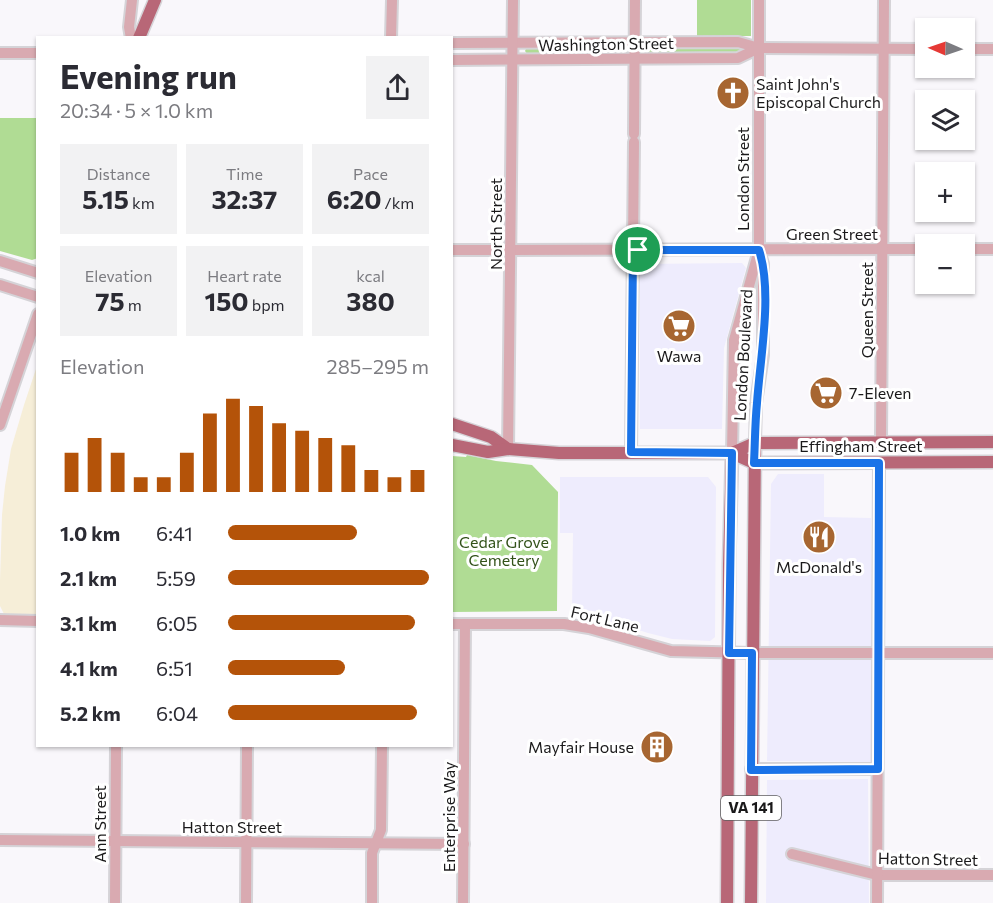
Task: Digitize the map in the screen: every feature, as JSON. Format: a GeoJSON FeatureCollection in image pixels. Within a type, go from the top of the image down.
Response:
{"type":"FeatureCollection","features":[{"type":"Feature","properties":{"kind":"main road"},"geometry":{"type":"LineString","coordinates":[[140,36],[155,0]]}},
{"type":"Feature","properties":{"kind":"main road","name":"Effingham Street"},"geometry":{"type":"LineString","coordinates":[[453,424],[491,437],[508,449]]}},
{"type":"Feature","properties":{"kind":"main road","name":"Effingham Street"},"geometry":{"type":"LineString","coordinates":[[732,453],[755,443],[993,442]]}},
{"type":"Feature","properties":{"kind":"main road","name":"London Boulevard"},"geometry":{"type":"LineString","coordinates":[[750,903],[755,443]]}},
{"type":"Feature","properties":{"kind":"main road","name":"Effingham Street"},"geometry":{"type":"LineString","coordinates":[[453,445],[488,452],[508,449],[559,453],[732,453],[754,463],[993,462]]}},
{"type":"Feature","properties":{"kind":"main road","name":"London Boulevard"},"geometry":{"type":"LineString","coordinates":[[727,903],[732,453]]}},
{"type":"Feature","properties":{"kind":"street"},"geometry":{"type":"LineString","coordinates":[[131,36],[129,27],[132,0]]}},
{"type":"Feature","properties":{"kind":"street"},"geometry":{"type":"LineString","coordinates":[[391,36],[392,0]]}},
{"type":"Feature","properties":{"kind":"street","name":"North Street"},"geometry":{"type":"LineString","coordinates":[[508,449],[513,0]]}},
{"type":"Feature","properties":{"kind":"street"},"geometry":{"type":"LineString","coordinates":[[631,452],[635,0]]}},
{"type":"Feature","properties":{"kind":"street","name":"London Street"},"geometry":{"type":"LineString","coordinates":[[759,0],[759,250]]}},
{"type":"Feature","properties":{"kind":"street","name":"Queen Street"},"geometry":{"type":"LineString","coordinates":[[881,441],[884,0]]}},
{"type":"Feature","properties":{"kind":"street","name":"Washington Street"},"geometry":{"type":"LineString","coordinates":[[453,44],[738,42],[759,48],[915,49]]}},
{"type":"Feature","properties":{"kind":"street","name":"Washington Street"},"geometry":{"type":"LineString","coordinates":[[453,60],[738,58],[759,48]]}},
{"type":"Feature","properties":{"kind":"street"},"geometry":{"type":"LineString","coordinates":[[975,49],[993,49]]}},
{"type":"Feature","properties":{"kind":"street"},"geometry":{"type":"LineString","coordinates":[[0,53],[36,53]]}},
{"type":"Feature","properties":{"kind":"street","name":"Green Street"},"geometry":{"type":"LineString","coordinates":[[453,250],[915,249]]}},
{"type":"Feature","properties":{"kind":"street"},"geometry":{"type":"LineString","coordinates":[[975,249],[993,249]]}},
{"type":"Feature","properties":{"kind":"street","name":"London Boulevard"},"geometry":{"type":"LineString","coordinates":[[755,443],[756,403],[763,355],[763,264],[759,250]]}},
{"type":"Feature","properties":{"kind":"street","name":"London Boulevard"},"geometry":{"type":"LineString","coordinates":[[732,453],[734,340],[759,250]]}},
{"type":"Feature","properties":{"kind":"street"},"geometry":{"type":"LineString","coordinates":[[0,261],[36,272]]}},
{"type":"Feature","properties":{"kind":"street"},"geometry":{"type":"LineString","coordinates":[[0,285],[36,296]]}},
{"type":"Feature","properties":{"kind":"street"},"geometry":{"type":"LineString","coordinates":[[0,425],[36,320]]}},
{"type":"Feature","properties":{"kind":"street"},"geometry":{"type":"LineString","coordinates":[[877,903],[879,463]]}},
{"type":"Feature","properties":{"kind":"street"},"geometry":{"type":"LineString","coordinates":[[0,620],[36,621]]}},
{"type":"Feature","properties":{"kind":"street","name":"Fort Lane"},"geometry":{"type":"LineString","coordinates":[[453,624],[564,624],[589,628],[671,651],[993,653]]}},
{"type":"Feature","properties":{"kind":"street","name":"Enterprise Way"},"geometry":{"type":"LineString","coordinates":[[463,903],[465,624]]}},
{"type":"Feature","properties":{"kind":"street","name":"Ann Street"},"geometry":{"type":"LineString","coordinates":[[115,903],[116,747]]}},
{"type":"Feature","properties":{"kind":"street"},"geometry":{"type":"LineString","coordinates":[[246,903],[247,747]]}},
{"type":"Feature","properties":{"kind":"street"},"geometry":{"type":"LineString","coordinates":[[372,903],[372,853],[381,830],[382,747]]}},
{"type":"Feature","properties":{"kind":"street"},"geometry":{"type":"LineString","coordinates":[[751,770],[878,769]]}},
{"type":"Feature","properties":{"kind":"street","name":"Hatton Street"},"geometry":{"type":"LineString","coordinates":[[0,840],[464,844]]}},
{"type":"Feature","properties":{"kind":"street","name":"Hatton Street"},"geometry":{"type":"LineString","coordinates":[[792,855],[877,874],[993,875]]}},
{"type":"Feature","properties":{"kind":"shaded area"},"geometry":{"type":"Polygon","coordinates":[[[742,263],[746,268],[724,348],[722,429],[640,429],[640,264],[742,263]]]}},
{"type":"Feature","properties":{"kind":"shaded area"},"geometry":{"type":"Polygon","coordinates":[[[36,369],[36,614],[4,614],[0,606],[2,515],[11,449],[36,369]]]}},
{"type":"Feature","properties":{"kind":"shaded area"},"geometry":{"type":"Polygon","coordinates":[[[778,474],[824,474],[824,517],[871,518],[872,762],[767,761],[771,484],[778,474]]]}},
{"type":"Feature","properties":{"kind":"shaded area"},"geometry":{"type":"Polygon","coordinates":[[[560,477],[708,477],[716,487],[715,637],[710,641],[672,639],[581,612],[572,612],[573,533],[560,533],[560,477]]]}},
{"type":"Feature","properties":{"kind":"shaded area"},"geometry":{"type":"Polygon","coordinates":[[[868,779],[869,903],[766,903],[767,780],[868,779]]]}},
{"type":"Feature","properties":{"kind":"green space"},"geometry":{"type":"Polygon","coordinates":[[[697,0],[751,0],[751,36],[697,36],[697,0]]]}},
{"type":"Feature","properties":{"kind":"green space"},"geometry":{"type":"Polygon","coordinates":[[[625,46],[627,51],[625,55],[528,55],[525,51],[527,47],[625,46]]]}},
{"type":"Feature","properties":{"kind":"green space"},"geometry":{"type":"Polygon","coordinates":[[[737,46],[741,48],[740,54],[645,55],[643,51],[645,47],[737,46]]]}},
{"type":"Feature","properties":{"kind":"green space"},"geometry":{"type":"Polygon","coordinates":[[[0,118],[36,118],[36,259],[32,260],[0,251],[0,118]]]}},
{"type":"Feature","properties":{"kind":"green space","name":"Cedar Grove Cemetery"},"geometry":{"type":"Polygon","coordinates":[[[467,455],[532,465],[558,492],[557,611],[453,612],[453,456],[466,457],[467,455]]]}},
{"type":"Feature","properties":{"kind":"place","name":"Saint John's Episcopal Church"},"geometry":{"type":"Point","coordinates":[733,93]}},
{"type":"Feature","properties":{"kind":"place","name":"Wawa"},"geometry":{"type":"Point","coordinates":[679,326]}},
{"type":"Feature","properties":{"kind":"place","name":"7-Eleven"},"geometry":{"type":"Point","coordinates":[826,393]}},
{"type":"Feature","properties":{"kind":"place","name":"McDonald's"},"geometry":{"type":"Point","coordinates":[819,537]}},
{"type":"Feature","properties":{"kind":"place","name":"Mayfair House"},"geometry":{"type":"Point","coordinates":[657,747]}},
{"type":"Feature","properties":{"kind":"route"},"geometry":{"type":"LineString","coordinates":[[633,250],[638,250],[759,250],[763,264],[763,355],[756,403],[754,463],[879,463],[878,769],[751,770],[752,653],[729,653],[732,453],[631,452],[633,250]]}}]}
